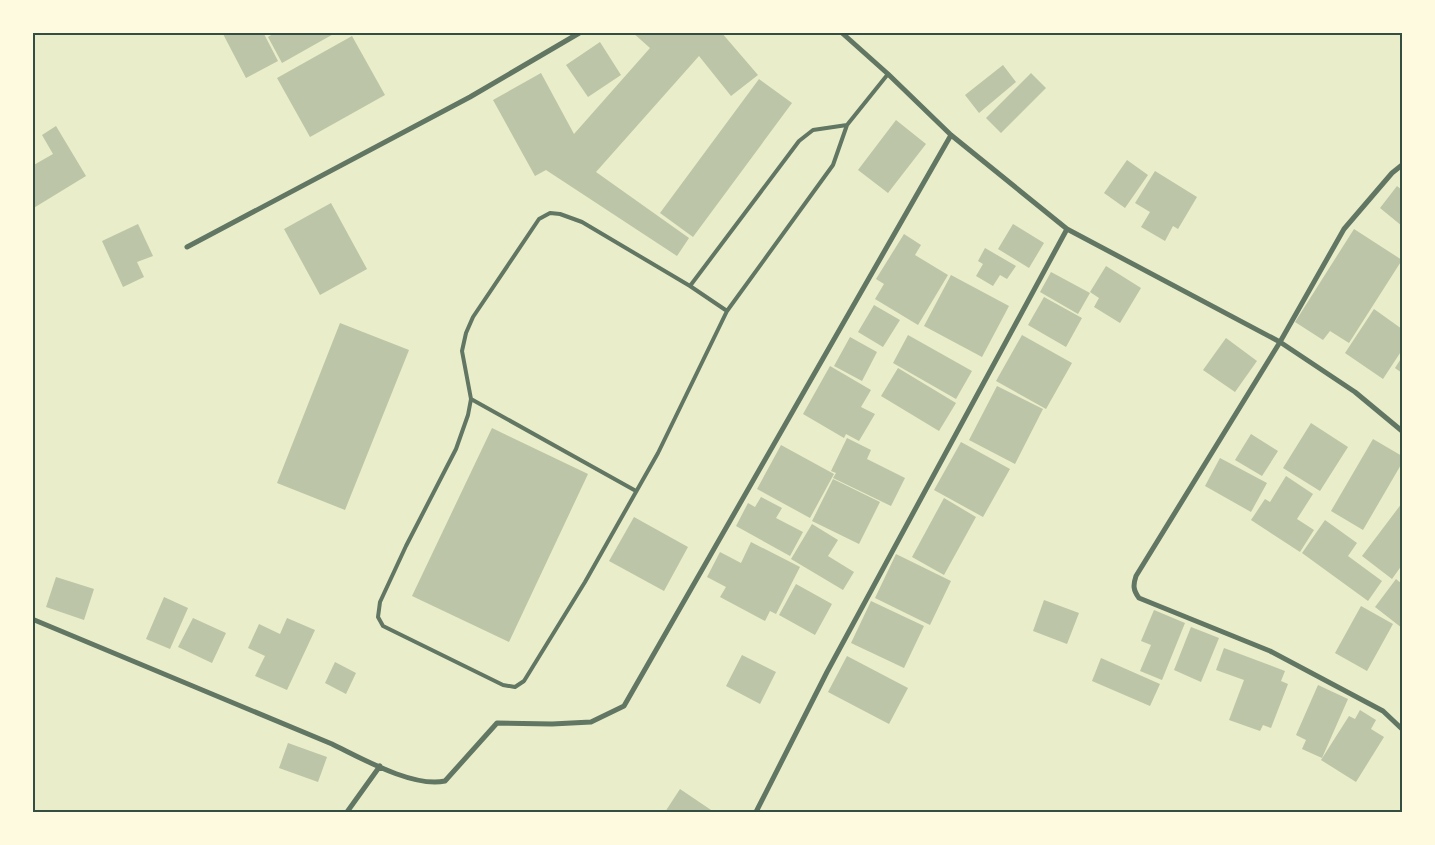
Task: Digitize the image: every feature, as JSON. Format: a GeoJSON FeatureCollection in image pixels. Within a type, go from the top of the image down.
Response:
{"type":"FeatureCollection","features":[{"type":"Feature","properties":{"kind":"street"},"geometry":{"type":"LineString","coordinates":[[187,247],[470,97],[581,32]]}},
{"type":"Feature","properties":{"kind":"street"},"geometry":{"type":"LineString","coordinates":[[841,32],[888,74],[950,135],[1067,229],[1280,342],[1355,392],[1402,431]]}},
{"type":"Feature","properties":{"kind":"street"},"geometry":{"type":"LineString","coordinates":[[32,619],[332,744],[380,766],[420,781],[435,783],[445,781],[497,723],[552,724],[591,722],[624,706],[950,135]]}},
{"type":"Feature","properties":{"kind":"street"},"geometry":{"type":"LineString","coordinates":[[1402,165],[1392,173],[1344,229],[1280,342],[1136,576],[1134,587],[1139,598],[1270,651],[1383,711],[1402,729]]}},
{"type":"Feature","properties":{"kind":"street"},"geometry":{"type":"LineString","coordinates":[[756,812],[827,672],[1067,229]]}},
{"type":"Feature","properties":{"kind":"street"},"geometry":{"type":"LineString","coordinates":[[347,812],[380,766]]}},
{"type":"Feature","properties":{"kind":"lane"},"geometry":{"type":"LineString","coordinates":[[727,311],[690,286],[582,222],[560,214],[550,213],[540,218],[473,317],[466,332],[462,351],[471,399],[468,415],[456,449],[406,546],[380,602],[378,617],[383,626],[503,686],[515,686],[524,680],[585,582],[658,453],[727,311],[833,165],[846,125],[888,74]]}},
{"type":"Feature","properties":{"kind":"lane"},"geometry":{"type":"LineString","coordinates":[[690,286],[799,141],[814,130],[846,125]]}},
{"type":"Feature","properties":{"kind":"lane"},"geometry":{"type":"LineString","coordinates":[[471,399],[636,491]]}},
{"type":"Feature","properties":{"kind":"building"},"geometry":{"type":"Polygon","coordinates":[[[222,32],[263,32],[278,61],[246,78],[222,32]]]}},
{"type":"Feature","properties":{"kind":"building"},"geometry":{"type":"Polygon","coordinates":[[[276,32],[337,32],[282,63],[268,37],[276,32]]]}},
{"type":"Feature","properties":{"kind":"building"},"geometry":{"type":"Polygon","coordinates":[[[632,32],[721,32],[758,75],[731,96],[699,56],[596,172],[689,238],[677,256],[546,170],[535,176],[493,100],[541,73],[574,134],[650,48],[632,32]]]}},
{"type":"Feature","properties":{"kind":"building"},"geometry":{"type":"Polygon","coordinates":[[[352,36],[385,95],[310,137],[277,78],[352,36]]]}},
{"type":"Feature","properties":{"kind":"building"},"geometry":{"type":"Polygon","coordinates":[[[600,42],[621,75],[588,97],[566,65],[600,42]]]}},
{"type":"Feature","properties":{"kind":"building"},"geometry":{"type":"Polygon","coordinates":[[[1003,65],[1016,82],[979,113],[965,95],[1003,65]]]}},
{"type":"Feature","properties":{"kind":"building"},"geometry":{"type":"Polygon","coordinates":[[[1031,73],[1046,88],[1001,133],[986,118],[1031,73]]]}},
{"type":"Feature","properties":{"kind":"building"},"geometry":{"type":"Polygon","coordinates":[[[759,79],[792,103],[693,237],[660,213],[759,79]]]}},
{"type":"Feature","properties":{"kind":"building"},"geometry":{"type":"Polygon","coordinates":[[[896,120],[926,144],[888,193],[858,170],[896,120]]]}},
{"type":"Feature","properties":{"kind":"building"},"geometry":{"type":"Polygon","coordinates":[[[56,126],[86,176],[32,209],[32,166],[53,154],[42,135],[56,126]]]}},
{"type":"Feature","properties":{"kind":"building"},"geometry":{"type":"Polygon","coordinates":[[[1127,160],[1148,175],[1125,208],[1104,193],[1127,160]]]}},
{"type":"Feature","properties":{"kind":"building"},"geometry":{"type":"Polygon","coordinates":[[[1155,171],[1197,197],[1178,229],[1173,226],[1165,241],[1141,227],[1150,212],[1135,203],[1155,171]]]}},
{"type":"Feature","properties":{"kind":"building"},"geometry":{"type":"Polygon","coordinates":[[[1397,186],[1402,190],[1402,226],[1380,208],[1397,186]]]}},
{"type":"Feature","properties":{"kind":"building"},"geometry":{"type":"Polygon","coordinates":[[[331,203],[367,269],[320,295],[284,229],[331,203]]]}},
{"type":"Feature","properties":{"kind":"building"},"geometry":{"type":"Polygon","coordinates":[[[138,224],[153,256],[137,262],[144,277],[123,287],[102,241],[138,224]]]}},
{"type":"Feature","properties":{"kind":"building"},"geometry":{"type":"Polygon","coordinates":[[[1013,224],[1044,243],[1029,268],[998,249],[1013,224]]]}},
{"type":"Feature","properties":{"kind":"building"},"geometry":{"type":"Polygon","coordinates":[[[1354,229],[1402,260],[1349,343],[1330,331],[1323,340],[1295,322],[1354,229]]]}},
{"type":"Feature","properties":{"kind":"building"},"geometry":{"type":"Polygon","coordinates":[[[904,234],[921,245],[915,255],[948,275],[918,325],[875,299],[884,284],[876,279],[904,234]]]}},
{"type":"Feature","properties":{"kind":"building"},"geometry":{"type":"Polygon","coordinates":[[[985,248],[1016,266],[1007,279],[1000,275],[993,286],[976,276],[983,264],[978,261],[985,248]]]}},
{"type":"Feature","properties":{"kind":"building"},"geometry":{"type":"Polygon","coordinates":[[[1106,266],[1141,288],[1120,323],[1094,307],[1099,298],[1090,292],[1106,266]]]}},
{"type":"Feature","properties":{"kind":"building"},"geometry":{"type":"Polygon","coordinates":[[[1051,272],[1090,293],[1078,314],[1040,292],[1051,272]]]}},
{"type":"Feature","properties":{"kind":"building"},"geometry":{"type":"Polygon","coordinates":[[[951,275],[1009,306],[982,357],[924,326],[951,275]]]}},
{"type":"Feature","properties":{"kind":"building"},"geometry":{"type":"Polygon","coordinates":[[[1044,297],[1082,318],[1066,347],[1028,325],[1044,297]]]}},
{"type":"Feature","properties":{"kind":"building"},"geometry":{"type":"Polygon","coordinates":[[[874,305],[900,320],[883,347],[858,332],[874,305]]]}},
{"type":"Feature","properties":{"kind":"building"},"geometry":{"type":"Polygon","coordinates":[[[1374,309],[1402,329],[1402,350],[1383,379],[1345,353],[1374,309]]]}},
{"type":"Feature","properties":{"kind":"building"},"geometry":{"type":"Polygon","coordinates":[[[340,323],[409,350],[345,510],[277,483],[340,323]]]}},
{"type":"Feature","properties":{"kind":"building"},"geometry":{"type":"Polygon","coordinates":[[[908,335],[972,371],[956,399],[893,363],[908,335]]]}},
{"type":"Feature","properties":{"kind":"building"},"geometry":{"type":"Polygon","coordinates":[[[1022,335],[1072,363],[1046,409],[996,381],[1022,335]]]}},
{"type":"Feature","properties":{"kind":"building"},"geometry":{"type":"Polygon","coordinates":[[[850,337],[877,352],[862,381],[834,366],[850,337]]]}},
{"type":"Feature","properties":{"kind":"building"},"geometry":{"type":"Polygon","coordinates":[[[1226,338],[1257,361],[1235,392],[1203,370],[1226,338]]]}},
{"type":"Feature","properties":{"kind":"building"},"geometry":{"type":"Polygon","coordinates":[[[1402,357],[1402,373],[1395,368],[1402,357]]]}},
{"type":"Feature","properties":{"kind":"building"},"geometry":{"type":"Polygon","coordinates":[[[830,366],[871,390],[861,407],[875,414],[859,441],[846,434],[844,438],[803,414],[830,366]]]}},
{"type":"Feature","properties":{"kind":"building"},"geometry":{"type":"Polygon","coordinates":[[[898,368],[956,403],[939,431],[881,396],[898,368]]]}},
{"type":"Feature","properties":{"kind":"building"},"geometry":{"type":"Polygon","coordinates":[[[997,386],[1043,409],[1015,464],[969,440],[997,386]]]}},
{"type":"Feature","properties":{"kind":"building"},"geometry":{"type":"Polygon","coordinates":[[[1311,423],[1348,447],[1320,491],[1283,468],[1311,423]]]}},
{"type":"Feature","properties":{"kind":"building"},"geometry":{"type":"Polygon","coordinates":[[[492,428],[588,474],[509,642],[412,596],[492,428]]]}},
{"type":"Feature","properties":{"kind":"building"},"geometry":{"type":"Polygon","coordinates":[[[1251,434],[1278,451],[1262,476],[1235,460],[1251,434]]]}},
{"type":"Feature","properties":{"kind":"building"},"geometry":{"type":"Polygon","coordinates":[[[847,438],[871,450],[867,459],[905,478],[891,506],[833,478],[836,473],[831,471],[847,438]]]}},
{"type":"Feature","properties":{"kind":"building"},"geometry":{"type":"Polygon","coordinates":[[[1373,439],[1402,456],[1402,463],[1363,530],[1331,511],[1373,439]]]}},
{"type":"Feature","properties":{"kind":"building"},"geometry":{"type":"Polygon","coordinates":[[[961,442],[1010,469],[983,517],[934,490],[961,442]]]}},
{"type":"Feature","properties":{"kind":"building"},"geometry":{"type":"Polygon","coordinates":[[[781,445],[834,474],[810,518],[757,489],[781,445]]]}},
{"type":"Feature","properties":{"kind":"building"},"geometry":{"type":"Polygon","coordinates":[[[1220,458],[1267,483],[1251,512],[1205,486],[1220,458]]]}},
{"type":"Feature","properties":{"kind":"building"},"geometry":{"type":"Polygon","coordinates":[[[1286,476],[1313,494],[1297,519],[1314,530],[1300,552],[1251,520],[1265,499],[1270,502],[1286,476]]]}},
{"type":"Feature","properties":{"kind":"building"},"geometry":{"type":"Polygon","coordinates":[[[833,479],[880,502],[859,544],[812,521],[833,479]]]}},
{"type":"Feature","properties":{"kind":"building"},"geometry":{"type":"Polygon","coordinates":[[[761,497],[782,508],[776,518],[803,532],[790,556],[736,526],[748,503],[755,507],[761,497]]]}},
{"type":"Feature","properties":{"kind":"building"},"geometry":{"type":"Polygon","coordinates":[[[944,498],[976,517],[944,575],[912,557],[944,498]]]}},
{"type":"Feature","properties":{"kind":"building"},"geometry":{"type":"Polygon","coordinates":[[[1402,503],[1402,565],[1392,579],[1362,556],[1402,503]]]}},
{"type":"Feature","properties":{"kind":"building"},"geometry":{"type":"Polygon","coordinates":[[[634,517],[688,547],[664,591],[609,561],[634,517]]]}},
{"type":"Feature","properties":{"kind":"building"},"geometry":{"type":"Polygon","coordinates":[[[1325,520],[1357,543],[1348,556],[1382,581],[1368,601],[1302,553],[1325,520]]]}},
{"type":"Feature","properties":{"kind":"building"},"geometry":{"type":"Polygon","coordinates":[[[812,524],[838,540],[828,556],[854,572],[843,590],[791,559],[812,524]]]}},
{"type":"Feature","properties":{"kind":"building"},"geometry":{"type":"Polygon","coordinates":[[[751,542],[800,567],[776,614],[770,611],[765,621],[720,597],[726,587],[707,577],[720,552],[741,563],[751,542]]]}},
{"type":"Feature","properties":{"kind":"building"},"geometry":{"type":"Polygon","coordinates":[[[896,554],[951,581],[930,625],[875,598],[896,554]]]}},
{"type":"Feature","properties":{"kind":"building"},"geometry":{"type":"Polygon","coordinates":[[[56,577],[94,589],[84,620],[46,607],[56,577]]]}},
{"type":"Feature","properties":{"kind":"building"},"geometry":{"type":"Polygon","coordinates":[[[1396,579],[1402,584],[1402,628],[1375,607],[1396,579]]]}},
{"type":"Feature","properties":{"kind":"building"},"geometry":{"type":"Polygon","coordinates":[[[796,584],[832,604],[815,635],[779,615],[796,584]]]}},
{"type":"Feature","properties":{"kind":"building"},"geometry":{"type":"Polygon","coordinates":[[[164,597],[188,608],[170,649],[146,639],[164,597]]]}},
{"type":"Feature","properties":{"kind":"building"},"geometry":{"type":"Polygon","coordinates":[[[1044,600],[1079,613],[1067,644],[1033,631],[1044,600]]]}},
{"type":"Feature","properties":{"kind":"building"},"geometry":{"type":"Polygon","coordinates":[[[871,601],[924,626],[904,668],[851,643],[871,601]]]}},
{"type":"Feature","properties":{"kind":"building"},"geometry":{"type":"Polygon","coordinates":[[[1361,606],[1393,624],[1367,671],[1335,653],[1361,606]]]}},
{"type":"Feature","properties":{"kind":"building"},"geometry":{"type":"Polygon","coordinates":[[[1154,610],[1185,623],[1162,680],[1140,671],[1151,645],[1141,641],[1154,610]]]}},
{"type":"Feature","properties":{"kind":"building"},"geometry":{"type":"Polygon","coordinates":[[[193,618],[226,633],[212,663],[178,647],[193,618]]]}},
{"type":"Feature","properties":{"kind":"building"},"geometry":{"type":"Polygon","coordinates":[[[287,618],[315,630],[287,690],[255,676],[265,656],[248,648],[259,624],[280,634],[287,618]]]}},
{"type":"Feature","properties":{"kind":"building"},"geometry":{"type":"Polygon","coordinates":[[[1191,627],[1219,638],[1201,682],[1174,670],[1191,627]]]}},
{"type":"Feature","properties":{"kind":"building"},"geometry":{"type":"Polygon","coordinates":[[[1224,648],[1285,671],[1281,681],[1288,684],[1271,728],[1263,725],[1260,731],[1229,720],[1244,680],[1216,670],[1224,648]]]}},
{"type":"Feature","properties":{"kind":"building"},"geometry":{"type":"Polygon","coordinates":[[[742,655],[776,672],[760,704],[726,686],[742,655]]]}},
{"type":"Feature","properties":{"kind":"building"},"geometry":{"type":"Polygon","coordinates":[[[847,656],[908,688],[889,724],[828,692],[847,656]]]}},
{"type":"Feature","properties":{"kind":"building"},"geometry":{"type":"Polygon","coordinates":[[[1101,658],[1160,684],[1150,706],[1092,681],[1101,658]]]}},
{"type":"Feature","properties":{"kind":"building"},"geometry":{"type":"Polygon","coordinates":[[[335,662],[356,673],[346,694],[325,683],[335,662]]]}},
{"type":"Feature","properties":{"kind":"building"},"geometry":{"type":"Polygon","coordinates":[[[1318,685],[1348,699],[1322,758],[1302,749],[1306,740],[1296,735],[1318,685]]]}},
{"type":"Feature","properties":{"kind":"building"},"geometry":{"type":"Polygon","coordinates":[[[1360,710],[1376,720],[1371,729],[1384,737],[1356,782],[1321,760],[1349,716],[1355,719],[1360,710]]]}},
{"type":"Feature","properties":{"kind":"building"},"geometry":{"type":"Polygon","coordinates":[[[288,743],[327,757],[318,782],[279,768],[288,743]]]}},
{"type":"Feature","properties":{"kind":"building"},"geometry":{"type":"Polygon","coordinates":[[[680,789],[714,812],[665,812],[680,789]]]}}]}
